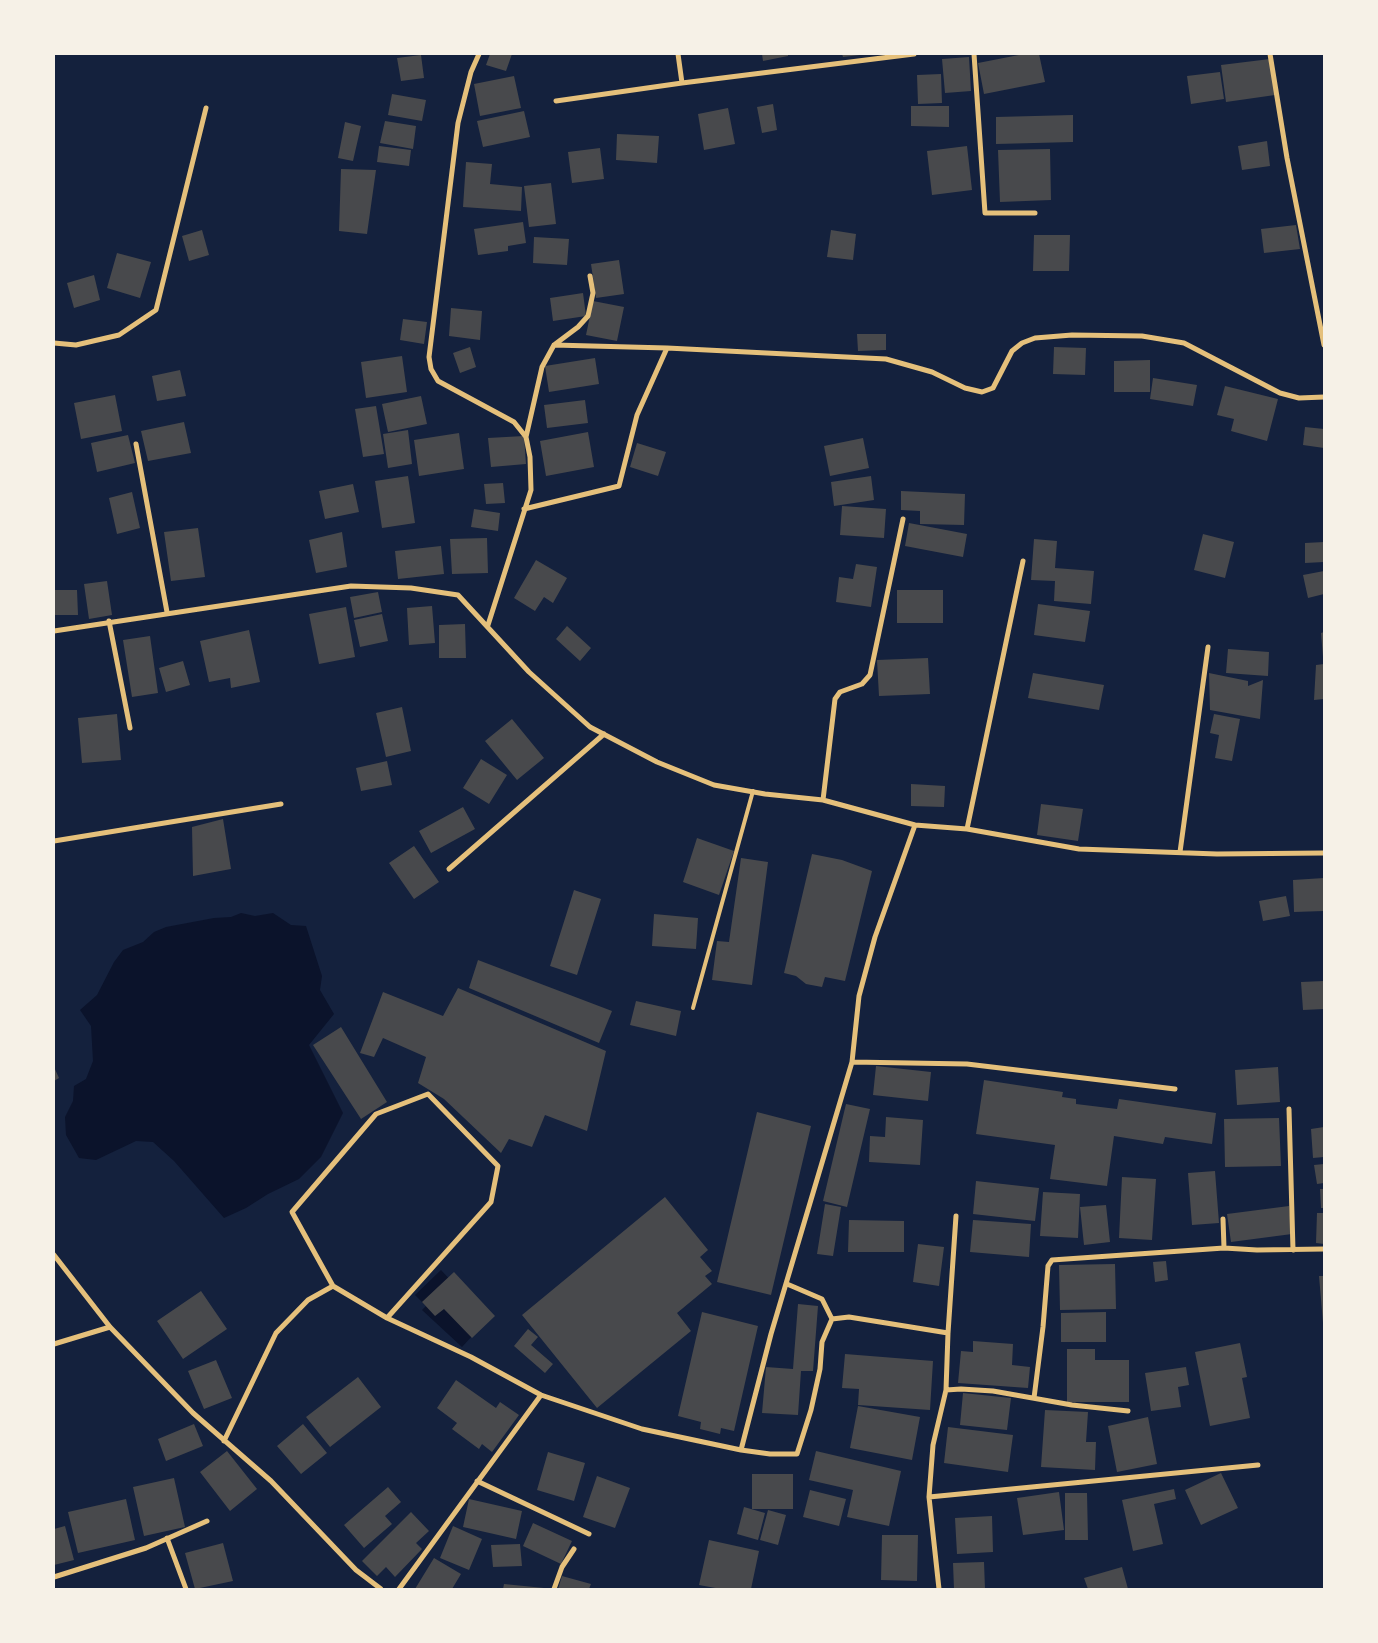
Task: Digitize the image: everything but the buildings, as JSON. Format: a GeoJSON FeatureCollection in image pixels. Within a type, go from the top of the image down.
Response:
{"type":"FeatureCollection","features":[{"type":"Feature","properties":{"kind":"street"},"geometry":{"type":"LineString","coordinates":[[479,54],[471,72],[458,123],[429,356],[431,369],[438,381],[514,422],[526,437]]}},
{"type":"Feature","properties":{"kind":"street"},"geometry":{"type":"LineString","coordinates":[[678,54],[682,83]]}},
{"type":"Feature","properties":{"kind":"street"},"geometry":{"type":"LineString","coordinates":[[556,101],[914,54]]}},
{"type":"Feature","properties":{"kind":"street"},"geometry":{"type":"LineString","coordinates":[[974,54],[985,213],[1035,213]]}},
{"type":"Feature","properties":{"kind":"street"},"geometry":{"type":"LineString","coordinates":[[1270,54],[1287,158],[1324,344]]}},
{"type":"Feature","properties":{"kind":"street"},"geometry":{"type":"LineString","coordinates":[[54,343],[76,344],[119,335],[156,310],[206,108]]}},
{"type":"Feature","properties":{"kind":"street"},"geometry":{"type":"LineString","coordinates":[[488,625],[531,490],[530,457],[526,437],[542,367],[554,345],[578,327],[588,316],[593,293],[590,276]]}},
{"type":"Feature","properties":{"kind":"street"},"geometry":{"type":"LineString","coordinates":[[554,345],[667,348],[886,360],[932,372],[966,388],[982,392],[993,388],[1012,351],[1022,343],[1035,338],[1072,335],[1142,336],[1184,343],[1280,393],[1299,398],[1324,397]]}},
{"type":"Feature","properties":{"kind":"street"},"geometry":{"type":"LineString","coordinates":[[524,509],[619,486],[637,415],[667,348]]}},
{"type":"Feature","properties":{"kind":"street"},"geometry":{"type":"LineString","coordinates":[[136,444],[166,612]]}},
{"type":"Feature","properties":{"kind":"street"},"geometry":{"type":"LineString","coordinates":[[822,800],[835,698],[840,692],[862,684],[870,675],[903,519]]}},
{"type":"Feature","properties":{"kind":"street"},"geometry":{"type":"LineString","coordinates":[[966,829],[1023,561]]}},
{"type":"Feature","properties":{"kind":"street"},"geometry":{"type":"LineString","coordinates":[[54,631],[166,612],[351,586],[402,588],[458,595],[488,625],[529,672],[590,727],[657,762],[714,784],[822,800],[915,826],[966,829],[1079,849],[1324,853]]}},
{"type":"Feature","properties":{"kind":"street"},"geometry":{"type":"LineString","coordinates":[[109,621],[130,728]]}},
{"type":"Feature","properties":{"kind":"street"},"geometry":{"type":"LineString","coordinates":[[1180,852],[1208,647]]}},
{"type":"Feature","properties":{"kind":"street"},"geometry":{"type":"LineString","coordinates":[[448,869],[604,734]]}},
{"type":"Feature","properties":{"kind":"street"},"geometry":{"type":"LineString","coordinates":[[54,841],[282,804]]}},
{"type":"Feature","properties":{"kind":"street"},"geometry":{"type":"LineString","coordinates":[[742,1450],[770,1334],[787,1284],[852,1062],[859,996],[876,937],[915,826]]}},
{"type":"Feature","properties":{"kind":"street"},"geometry":{"type":"LineString","coordinates":[[852,1062],[967,1064],[1175,1088]]}},
{"type":"Feature","properties":{"kind":"street"},"geometry":{"type":"LineString","coordinates":[[387,1318],[490,1202],[498,1166],[428,1094],[376,1114],[292,1212],[333,1286],[387,1318],[471,1357],[540,1395],[642,1430],[742,1450],[797,1454],[820,1369],[822,1342],[832,1319]]}},
{"type":"Feature","properties":{"kind":"street"},"geometry":{"type":"LineString","coordinates":[[1289,1109],[1293,1250]]}},
{"type":"Feature","properties":{"kind":"street"},"geometry":{"type":"LineString","coordinates":[[939,1589],[929,1497],[933,1445],[946,1390],[956,1216]]}},
{"type":"Feature","properties":{"kind":"street"},"geometry":{"type":"LineString","coordinates":[[1223,1219],[1224,1248]]}},
{"type":"Feature","properties":{"kind":"street"},"geometry":{"type":"LineString","coordinates":[[1034,1398],[1048,1266],[1052,1260],[1224,1248],[1324,1249]]}},
{"type":"Feature","properties":{"kind":"street"},"geometry":{"type":"LineString","coordinates":[[54,1255],[110,1327],[193,1413],[271,1481],[356,1570],[381,1589]]}},
{"type":"Feature","properties":{"kind":"street"},"geometry":{"type":"LineString","coordinates":[[787,1284],[822,1300],[832,1319]]}},
{"type":"Feature","properties":{"kind":"street"},"geometry":{"type":"LineString","coordinates":[[224,1441],[276,1333],[308,1300],[333,1286]]}},
{"type":"Feature","properties":{"kind":"street"},"geometry":{"type":"LineString","coordinates":[[832,1319],[848,1317],[948,1333]]}},
{"type":"Feature","properties":{"kind":"street"},"geometry":{"type":"LineString","coordinates":[[54,1344],[110,1327]]}},
{"type":"Feature","properties":{"kind":"street"},"geometry":{"type":"LineString","coordinates":[[946,1390],[994,1391],[1072,1405],[1128,1410]]}},
{"type":"Feature","properties":{"kind":"street"},"geometry":{"type":"LineString","coordinates":[[399,1589],[540,1395]]}},
{"type":"Feature","properties":{"kind":"street"},"geometry":{"type":"LineString","coordinates":[[929,1497],[1258,1465]]}},
{"type":"Feature","properties":{"kind":"street"},"geometry":{"type":"LineString","coordinates":[[478,1482],[590,1534]]}},
{"type":"Feature","properties":{"kind":"street"},"geometry":{"type":"LineString","coordinates":[[54,1577],[146,1548],[207,1521]]}},
{"type":"Feature","properties":{"kind":"street"},"geometry":{"type":"LineString","coordinates":[[167,1538],[186,1589]]}},
{"type":"Feature","properties":{"kind":"street"},"geometry":{"type":"LineString","coordinates":[[554,1589],[562,1567],[574,1549]]}},
{"type":"Feature","properties":{"kind":"lane"},"geometry":{"type":"LineString","coordinates":[[694,1008],[753,791]]}},
{"type":"Feature","properties":{"kind":"water"},"geometry":{"type":"Polygon","coordinates":[[[241,913],[255,916],[273,913],[291,925],[306,926],[322,976],[320,990],[334,1014],[309,1045],[343,1113],[321,1157],[299,1179],[224,1218],[174,1161],[153,1142],[136,1141],[96,1160],[79,1158],[66,1135],[65,1117],[73,1101],[74,1086],[86,1079],[93,1061],[91,1026],[80,1010],[97,995],[114,962],[123,950],[143,942],[154,932],[166,927],[214,918],[231,917],[241,913]]]}},
{"type":"Feature","properties":{"kind":"water"},"geometry":{"type":"Polygon","coordinates":[[[441,1270],[483,1315],[486,1321],[462,1347],[422,1310],[426,1306],[415,1295],[441,1270]]]}}]}
